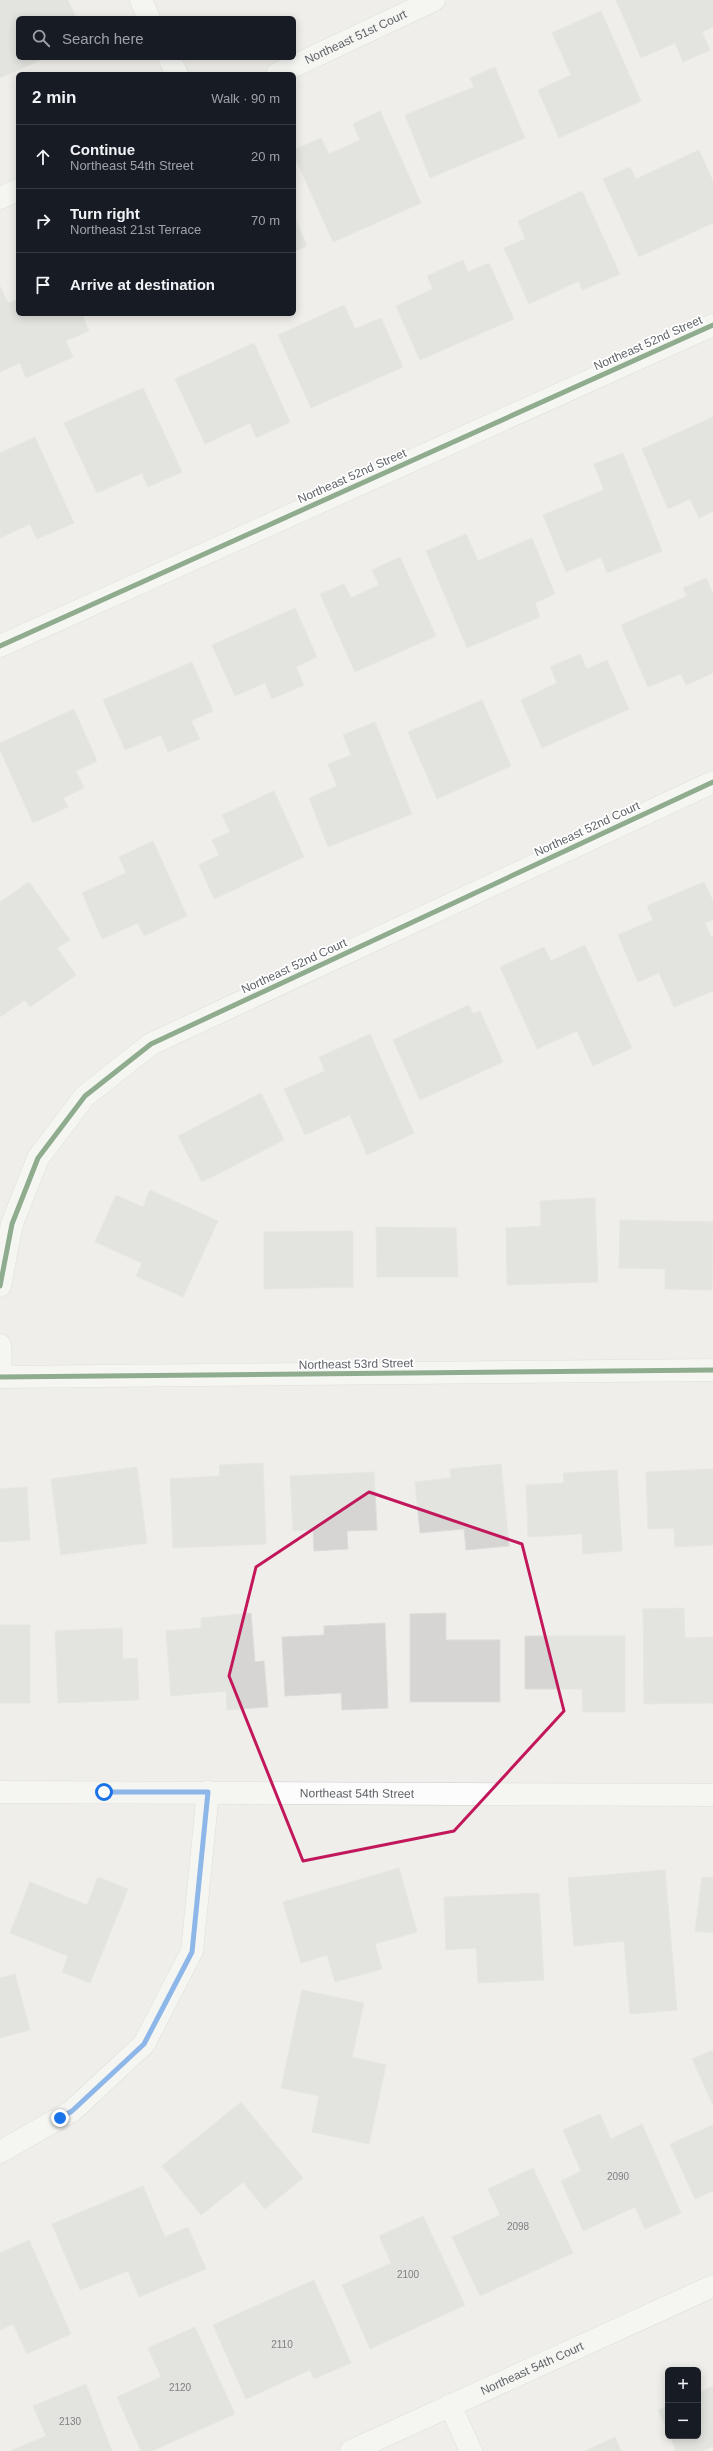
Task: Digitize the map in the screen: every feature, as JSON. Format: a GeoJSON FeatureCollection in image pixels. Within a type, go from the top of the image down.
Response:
{"type":"FeatureCollection","features":[{"type":"Feature","properties":{"kind":"street"},"geometry":{"type":"LineString","coordinates":[[140,0],[149,16]]}},
{"type":"Feature","properties":{"kind":"street","name":"Northeast 51st Court"},"geometry":{"type":"LineString","coordinates":[[281,72],[434,0]]}},
{"type":"Feature","properties":{"kind":"street"},"geometry":{"type":"LineString","coordinates":[[170,60],[176,72]]}},
{"type":"Feature","properties":{"kind":"street"},"geometry":{"type":"LineString","coordinates":[[0,198],[16,191]]}},
{"type":"Feature","properties":{"kind":"street","name":"Northeast 52nd Street"},"geometry":{"type":"LineString","coordinates":[[0,646],[713,325]]}},
{"type":"Feature","properties":{"kind":"street","name":"Northeast 52nd Court"},"geometry":{"type":"LineString","coordinates":[[0,1286],[12,1224],[38,1158],[85,1096],[151,1044],[713,782]]}},
{"type":"Feature","properties":{"kind":"street"},"geometry":{"type":"LineString","coordinates":[[0,1345],[0,1377]]}},
{"type":"Feature","properties":{"kind":"street","name":"Northeast 53rd Street"},"geometry":{"type":"LineString","coordinates":[[0,1377],[713,1370]]}},
{"type":"Feature","properties":{"kind":"street","name":"Northeast 54th Street"},"geometry":{"type":"LineString","coordinates":[[0,1792],[713,1795]]}},
{"type":"Feature","properties":{"kind":"street"},"geometry":{"type":"LineString","coordinates":[[0,2152],[72,2111],[144,2044],[192,1952],[208,1792]]}},
{"type":"Feature","properties":{"kind":"street","name":"Northeast 54th Court"},"geometry":{"type":"LineString","coordinates":[[352,2451],[713,2286]]}},
{"type":"Feature","properties":{"kind":"street"},"geometry":{"type":"LineString","coordinates":[[450,2405],[471,2451]]}},
{"type":"Feature","properties":{"kind":"highlighted area"},"geometry":{"type":"Polygon","coordinates":[[[369,1492],[522,1544],[564,1711],[454,1831],[303,1861],[229,1676],[256,1567],[369,1492]]]}},
{"type":"Feature","properties":{"kind":"building"},"geometry":{"type":"Polygon","coordinates":[[[0,0],[68,0],[75,16],[16,16],[16,60],[40,60],[0,78],[0,0]]]}},
{"type":"Feature","properties":{"kind":"building"},"geometry":{"type":"Polygon","coordinates":[[[616,0],[713,0],[713,27],[702,32],[710,50],[683,62],[675,43],[641,58],[616,0]]]}},
{"type":"Feature","properties":{"kind":"building"},"geometry":{"type":"Polygon","coordinates":[[[601,11],[641,101],[559,138],[538,90],[571,75],[552,33],[601,11]]]}},
{"type":"Feature","properties":{"kind":"building"},"geometry":{"type":"Polygon","coordinates":[[[495,67],[525,138],[430,178],[405,115],[474,87],[470,78],[495,67]]]}},
{"type":"Feature","properties":{"kind":"building"},"geometry":{"type":"Polygon","coordinates":[[[380,111],[421,203],[333,242],[296,159],[296,149],[321,138],[329,154],[360,140],[353,124],[380,111]]]}},
{"type":"Feature","properties":{"kind":"building"},"geometry":{"type":"Polygon","coordinates":[[[699,150],[713,181],[713,223],[639,257],[603,179],[630,167],[636,179],[699,150]]]}},
{"type":"Feature","properties":{"kind":"building"},"geometry":{"type":"Polygon","coordinates":[[[582,191],[620,274],[582,290],[579,281],[529,304],[504,248],[525,239],[518,221],[582,191]]]}},
{"type":"Feature","properties":{"kind":"building"},"geometry":{"type":"Polygon","coordinates":[[[296,221],[307,246],[296,251],[296,221]]]}},
{"type":"Feature","properties":{"kind":"building"},"geometry":{"type":"Polygon","coordinates":[[[463,260],[468,272],[489,263],[514,319],[420,360],[396,306],[433,289],[427,276],[463,260]]]}},
{"type":"Feature","properties":{"kind":"building"},"geometry":{"type":"Polygon","coordinates":[[[0,286],[8,303],[16,300],[16,316],[83,316],[89,331],[66,341],[73,357],[26,378],[20,363],[0,372],[0,286]]]}},
{"type":"Feature","properties":{"kind":"building"},"geometry":{"type":"Polygon","coordinates":[[[344,305],[355,329],[381,318],[403,367],[311,408],[278,335],[344,305]]]}},
{"type":"Feature","properties":{"kind":"building"},"geometry":{"type":"Polygon","coordinates":[[[254,343],[290,422],[256,438],[250,423],[205,444],[175,379],[254,343]]]}},
{"type":"Feature","properties":{"kind":"building"},"geometry":{"type":"Polygon","coordinates":[[[143,388],[182,472],[148,487],[142,473],[97,493],[64,423],[143,388]]]}},
{"type":"Feature","properties":{"kind":"building"},"geometry":{"type":"Polygon","coordinates":[[[713,417],[713,511],[699,518],[690,499],[668,509],[642,449],[713,417]]]}},
{"type":"Feature","properties":{"kind":"building"},"geometry":{"type":"Polygon","coordinates":[[[35,437],[74,523],[37,539],[30,524],[0,538],[0,453],[35,437]]]}},
{"type":"Feature","properties":{"kind":"building"},"geometry":{"type":"Polygon","coordinates":[[[623,453],[662,551],[607,573],[601,557],[566,572],[543,515],[604,490],[594,464],[623,453]]]}},
{"type":"Feature","properties":{"kind":"building"},"geometry":{"type":"Polygon","coordinates":[[[466,534],[478,561],[532,538],[555,594],[535,603],[540,617],[467,648],[426,551],[466,534]]]}},
{"type":"Feature","properties":{"kind":"building"},"geometry":{"type":"Polygon","coordinates":[[[400,557],[436,636],[355,672],[320,594],[344,584],[351,598],[379,585],[372,570],[400,557]]]}},
{"type":"Feature","properties":{"kind":"building"},"geometry":{"type":"Polygon","coordinates":[[[706,578],[713,593],[713,673],[686,685],[681,674],[648,687],[621,625],[687,596],[683,588],[706,578]]]}},
{"type":"Feature","properties":{"kind":"building"},"geometry":{"type":"Polygon","coordinates":[[[295,608],[317,657],[296,667],[304,685],[272,699],[265,683],[235,696],[212,645],[295,608]]]}},
{"type":"Feature","properties":{"kind":"building"},"geometry":{"type":"Polygon","coordinates":[[[580,654],[587,669],[607,660],[629,709],[542,748],[521,700],[557,683],[550,667],[580,654]]]}},
{"type":"Feature","properties":{"kind":"building"},"geometry":{"type":"Polygon","coordinates":[[[192,662],[213,711],[191,721],[200,739],[168,752],[161,735],[125,750],[103,700],[192,662]]]}},
{"type":"Feature","properties":{"kind":"building"},"geometry":{"type":"Polygon","coordinates":[[[482,700],[511,766],[437,799],[408,732],[482,700]]]}},
{"type":"Feature","properties":{"kind":"building"},"geometry":{"type":"Polygon","coordinates":[[[74,709],[97,761],[76,771],[84,788],[63,798],[68,807],[33,823],[0,750],[0,743],[74,709]]]}},
{"type":"Feature","properties":{"kind":"building"},"geometry":{"type":"Polygon","coordinates":[[[375,722],[412,814],[328,847],[309,798],[337,786],[328,764],[351,755],[343,735],[375,722]]]}},
{"type":"Feature","properties":{"kind":"building"},"geometry":{"type":"Polygon","coordinates":[[[274,791],[304,857],[214,899],[199,865],[219,855],[212,840],[230,832],[222,815],[274,791]]]}},
{"type":"Feature","properties":{"kind":"building"},"geometry":{"type":"Polygon","coordinates":[[[153,841],[187,916],[144,936],[138,923],[102,939],[82,893],[126,873],[119,857],[153,841]]]}},
{"type":"Feature","properties":{"kind":"building"},"geometry":{"type":"Polygon","coordinates":[[[29,882],[70,940],[57,948],[76,975],[30,1007],[25,1000],[0,1017],[0,902],[29,882]]]}},
{"type":"Feature","properties":{"kind":"building"},"geometry":{"type":"Polygon","coordinates":[[[704,882],[713,901],[713,920],[705,923],[711,937],[713,936],[713,991],[674,1007],[659,973],[638,982],[618,935],[653,920],[647,906],[704,882]]]}},
{"type":"Feature","properties":{"kind":"building"},"geometry":{"type":"Polygon","coordinates":[[[585,945],[632,1048],[593,1066],[577,1031],[537,1049],[500,967],[544,947],[551,961],[585,945]]]}},
{"type":"Feature","properties":{"kind":"building"},"geometry":{"type":"Polygon","coordinates":[[[469,1005],[473,1014],[480,1011],[503,1062],[420,1100],[393,1040],[469,1005]]]}},
{"type":"Feature","properties":{"kind":"building"},"geometry":{"type":"Polygon","coordinates":[[[370,1034],[414,1133],[367,1155],[350,1115],[305,1135],[284,1089],[325,1071],[319,1057],[370,1034]]]}},
{"type":"Feature","properties":{"kind":"building"},"geometry":{"type":"Polygon","coordinates":[[[261,1093],[284,1140],[202,1182],[178,1136],[261,1093]]]}},
{"type":"Feature","properties":{"kind":"building"},"geometry":{"type":"Polygon","coordinates":[[[150,1190],[218,1221],[183,1297],[136,1276],[142,1263],[95,1242],[116,1195],[143,1207],[150,1190]]]}},
{"type":"Feature","properties":{"kind":"building"},"geometry":{"type":"Polygon","coordinates":[[[595,1198],[598,1282],[507,1285],[506,1228],[541,1226],[540,1201],[595,1198]]]}},
{"type":"Feature","properties":{"kind":"building"},"geometry":{"type":"Polygon","coordinates":[[[620,1220],[713,1222],[712,1290],[665,1289],[665,1269],[619,1268],[620,1220]]]}},
{"type":"Feature","properties":{"kind":"building"},"geometry":{"type":"Polygon","coordinates":[[[376,1227],[456,1228],[458,1277],[377,1277],[376,1227]]]}},
{"type":"Feature","properties":{"kind":"building"},"geometry":{"type":"Polygon","coordinates":[[[353,1231],[353,1287],[264,1289],[264,1232],[353,1231]]]}},
{"type":"Feature","properties":{"kind":"building"},"geometry":{"type":"Polygon","coordinates":[[[263,1463],[266,1544],[173,1548],[170,1479],[220,1476],[219,1465],[263,1463]]]}},
{"type":"Feature","properties":{"kind":"building"},"geometry":{"type":"Polygon","coordinates":[[[501,1464],[509,1546],[466,1550],[464,1529],[420,1533],[415,1482],[451,1478],[450,1469],[501,1464]]]}},
{"type":"Feature","properties":{"kind":"building"},"geometry":{"type":"Polygon","coordinates":[[[137,1467],[147,1543],[61,1555],[51,1479],[137,1467]]]}},
{"type":"Feature","properties":{"kind":"building"},"geometry":{"type":"Polygon","coordinates":[[[713,1469],[713,1545],[675,1547],[674,1528],[648,1529],[646,1472],[713,1469]]]}},
{"type":"Feature","properties":{"kind":"building"},"geometry":{"type":"Polygon","coordinates":[[[617,1470],[622,1551],[583,1554],[582,1534],[528,1537],[526,1485],[564,1483],[563,1473],[617,1470]]]}},
{"type":"Feature","properties":{"kind":"building"},"geometry":{"type":"Polygon","coordinates":[[[374,1472],[377,1530],[347,1531],[348,1549],[314,1551],[313,1530],[293,1531],[290,1476],[374,1472]]]}},
{"type":"Feature","properties":{"kind":"building"},"geometry":{"type":"Polygon","coordinates":[[[27,1487],[30,1540],[0,1542],[0,1489],[27,1487]]]}},
{"type":"Feature","properties":{"kind":"building"},"geometry":{"type":"Polygon","coordinates":[[[684,1608],[685,1638],[713,1637],[713,1703],[644,1704],[643,1609],[684,1608]]]}},
{"type":"Feature","properties":{"kind":"building"},"geometry":{"type":"Polygon","coordinates":[[[251,1613],[255,1662],[264,1661],[268,1707],[227,1710],[226,1691],[171,1696],[166,1631],[201,1628],[201,1618],[251,1613]]]}},
{"type":"Feature","properties":{"kind":"building"},"geometry":{"type":"Polygon","coordinates":[[[446,1613],[446,1640],[500,1640],[500,1702],[410,1702],[410,1614],[446,1613]]]}},
{"type":"Feature","properties":{"kind":"building"},"geometry":{"type":"Polygon","coordinates":[[[385,1623],[388,1708],[342,1710],[341,1693],[285,1696],[282,1637],[324,1635],[324,1626],[385,1623]]]}},
{"type":"Feature","properties":{"kind":"building"},"geometry":{"type":"Polygon","coordinates":[[[0,1625],[30,1625],[30,1703],[0,1703],[0,1625]]]}},
{"type":"Feature","properties":{"kind":"building"},"geometry":{"type":"Polygon","coordinates":[[[122,1628],[123,1659],[137,1658],[139,1700],[58,1703],[55,1631],[122,1628]]]}},
{"type":"Feature","properties":{"kind":"building"},"geometry":{"type":"Polygon","coordinates":[[[525,1636],[625,1636],[625,1712],[583,1712],[582,1689],[525,1689],[525,1636]]]}},
{"type":"Feature","properties":{"kind":"building"},"geometry":{"type":"Polygon","coordinates":[[[399,1868],[417,1932],[375,1944],[382,1969],[335,1982],[327,1955],[301,1963],[283,1902],[399,1868]]]}},
{"type":"Feature","properties":{"kind":"building"},"geometry":{"type":"Polygon","coordinates":[[[665,1870],[677,2010],[630,2014],[624,1941],[574,1946],[568,1878],[665,1870]]]}},
{"type":"Feature","properties":{"kind":"building"},"geometry":{"type":"Polygon","coordinates":[[[98,1877],[128,1889],[90,1983],[62,1972],[68,1956],[10,1933],[30,1882],[87,1905],[98,1877]]]}},
{"type":"Feature","properties":{"kind":"building"},"geometry":{"type":"Polygon","coordinates":[[[702,1877],[713,1878],[713,1933],[695,1931],[702,1877]]]}},
{"type":"Feature","properties":{"kind":"building"},"geometry":{"type":"Polygon","coordinates":[[[539,1893],[544,1980],[478,1983],[476,1948],[446,1950],[444,1897],[539,1893]]]}},
{"type":"Feature","properties":{"kind":"building"},"geometry":{"type":"Polygon","coordinates":[[[15,1974],[30,2030],[0,2038],[0,1978],[15,1974]]]}},
{"type":"Feature","properties":{"kind":"building"},"geometry":{"type":"Polygon","coordinates":[[[302,1990],[364,2003],[352,2057],[386,2065],[369,2144],[312,2132],[319,2096],[281,2088],[302,1990]]]}},
{"type":"Feature","properties":{"kind":"building"},"geometry":{"type":"Polygon","coordinates":[[[713,2050],[713,2105],[692,2059],[713,2050]]]}},
{"type":"Feature","properties":{"kind":"building"},"geometry":{"type":"Polygon","coordinates":[[[241,2102],[303,2178],[265,2209],[243,2182],[201,2215],[162,2166],[241,2102]]]}},
{"type":"Feature","properties":{"kind":"building"},"geometry":{"type":"Polygon","coordinates":[[[600,2114],[611,2139],[642,2124],[681,2213],[645,2229],[635,2207],[583,2231],[561,2181],[581,2171],[563,2130],[600,2114]]]}},
{"type":"Feature","properties":{"kind":"building"},"geometry":{"type":"Polygon","coordinates":[[[713,2125],[713,2191],[695,2199],[670,2144],[713,2125]]]}},
{"type":"Feature","properties":{"kind":"building"},"geometry":{"type":"Polygon","coordinates":[[[533,2168],[573,2253],[480,2296],[452,2237],[500,2215],[488,2189],[533,2168]]]}},
{"type":"Feature","properties":{"kind":"building"},"geometry":{"type":"Polygon","coordinates":[[[143,2186],[165,2237],[188,2227],[206,2269],[139,2297],[128,2271],[80,2290],[52,2224],[143,2186]]]}},
{"type":"Feature","properties":{"kind":"building"},"geometry":{"type":"Polygon","coordinates":[[[423,2216],[465,2305],[370,2349],[342,2285],[391,2263],[379,2236],[423,2216]]]}},
{"type":"Feature","properties":{"kind":"building"},"geometry":{"type":"Polygon","coordinates":[[[29,2240],[71,2334],[27,2354],[13,2324],[0,2330],[0,2253],[29,2240]]]}},
{"type":"Feature","properties":{"kind":"building"},"geometry":{"type":"Polygon","coordinates":[[[314,2280],[351,2363],[314,2379],[310,2370],[246,2399],[213,2325],[314,2280]]]}},
{"type":"Feature","properties":{"kind":"building"},"geometry":{"type":"Polygon","coordinates":[[[195,2327],[235,2414],[152,2451],[141,2451],[117,2397],[161,2377],[148,2348],[195,2327]]]}},
{"type":"Feature","properties":{"kind":"building"},"geometry":{"type":"Polygon","coordinates":[[[86,2384],[112,2451],[10,2451],[46,2436],[33,2406],[86,2384]]]}},
{"type":"Feature","properties":{"kind":"building"},"geometry":{"type":"Polygon","coordinates":[[[713,2386],[713,2446],[701,2451],[676,2451],[671,2439],[701,2439],[701,2392],[713,2386]]]}},
{"type":"Feature","properties":{"kind":"building"},"geometry":{"type":"Polygon","coordinates":[[[665,2407],[665,2425],[658,2410],[665,2407]]]}},
{"type":"Feature","properties":{"kind":"building"},"geometry":{"type":"Polygon","coordinates":[[[615,2437],[621,2451],[585,2451],[615,2437]]]}},
{"type":"Feature","properties":{"kind":"cycle path"},"geometry":{"type":"LineString","coordinates":[[0,646],[713,325]]}},
{"type":"Feature","properties":{"kind":"cycle path"},"geometry":{"type":"LineString","coordinates":[[0,1286],[12,1224],[38,1158],[85,1096],[151,1044],[713,782]]}},
{"type":"Feature","properties":{"kind":"cycle path"},"geometry":{"type":"LineString","coordinates":[[0,1377],[713,1370]]}},
{"type":"Feature","properties":{"kind":"route"},"geometry":{"type":"LineString","coordinates":[[60,2118],[72,2111],[144,2044],[192,1952],[208,1792],[104,1792]]}}]}
